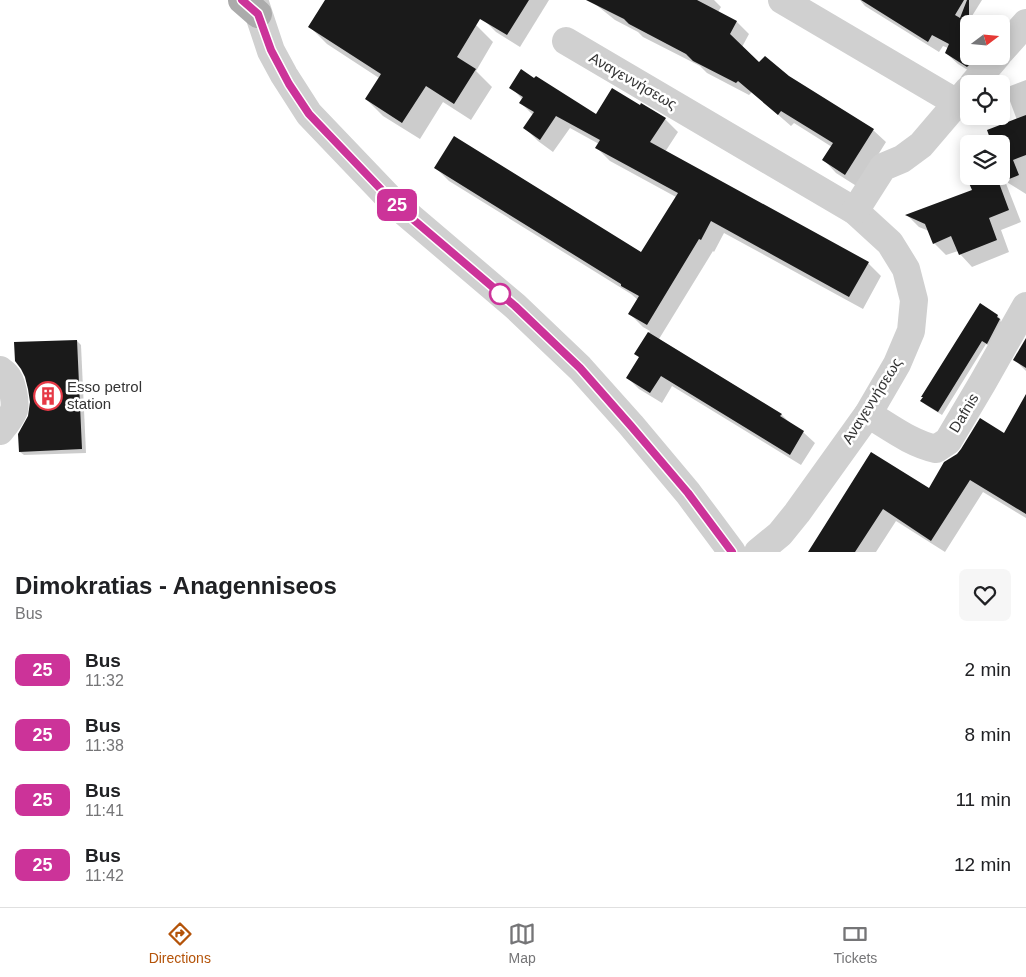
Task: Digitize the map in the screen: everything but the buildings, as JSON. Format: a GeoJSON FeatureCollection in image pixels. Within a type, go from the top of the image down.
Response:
{"type":"FeatureCollection","features":[{"type":"Feature","properties":{"kind":"street"},"geometry":{"type":"LineString","coordinates":[[782,0],[960,89]]}},
{"type":"Feature","properties":{"kind":"street"},"geometry":{"type":"LineString","coordinates":[[251,5],[271,50],[309,114],[395,204],[515,306],[580,368],[688,493],[732,552]]}},
{"type":"Feature","properties":{"kind":"street"},"geometry":{"type":"LineString","coordinates":[[1010,41],[1026,23]]}},
{"type":"Feature","properties":{"kind":"street","name":"Αναγεννήσεως"},"geometry":{"type":"LineString","coordinates":[[566,41],[855,211],[890,243],[906,269],[914,300],[911,331],[897,364],[868,414],[797,513],[780,534],[758,552]]}},
{"type":"Feature","properties":{"kind":"street"},"geometry":{"type":"LineString","coordinates":[[981,75],[989,65]]}},
{"type":"Feature","properties":{"kind":"street"},"geometry":{"type":"LineString","coordinates":[[855,211],[882,167],[902,159],[921,145],[960,99]]}},
{"type":"Feature","properties":{"kind":"street","name":"Dafnis"},"geometry":{"type":"LineString","coordinates":[[868,414],[906,438],[925,446],[936,449],[948,441],[1026,306]]}},
{"type":"Feature","properties":{"kind":"street"},"geometry":{"type":"LineString","coordinates":[[0,370],[10,380],[14,409],[10,419],[0,431]]}},
{"type":"Feature","properties":{"kind":"bus line","name":"25"},"geometry":{"type":"LineString","coordinates":[[242,0],[258,14],[271,50],[289,84],[309,114],[395,204],[515,306],[580,368],[688,493],[732,552]]}},
{"type":"Feature","properties":{"kind":"place","name":"Esso petrol station"},"geometry":{"type":"Point","coordinates":[48,396]}}]}
